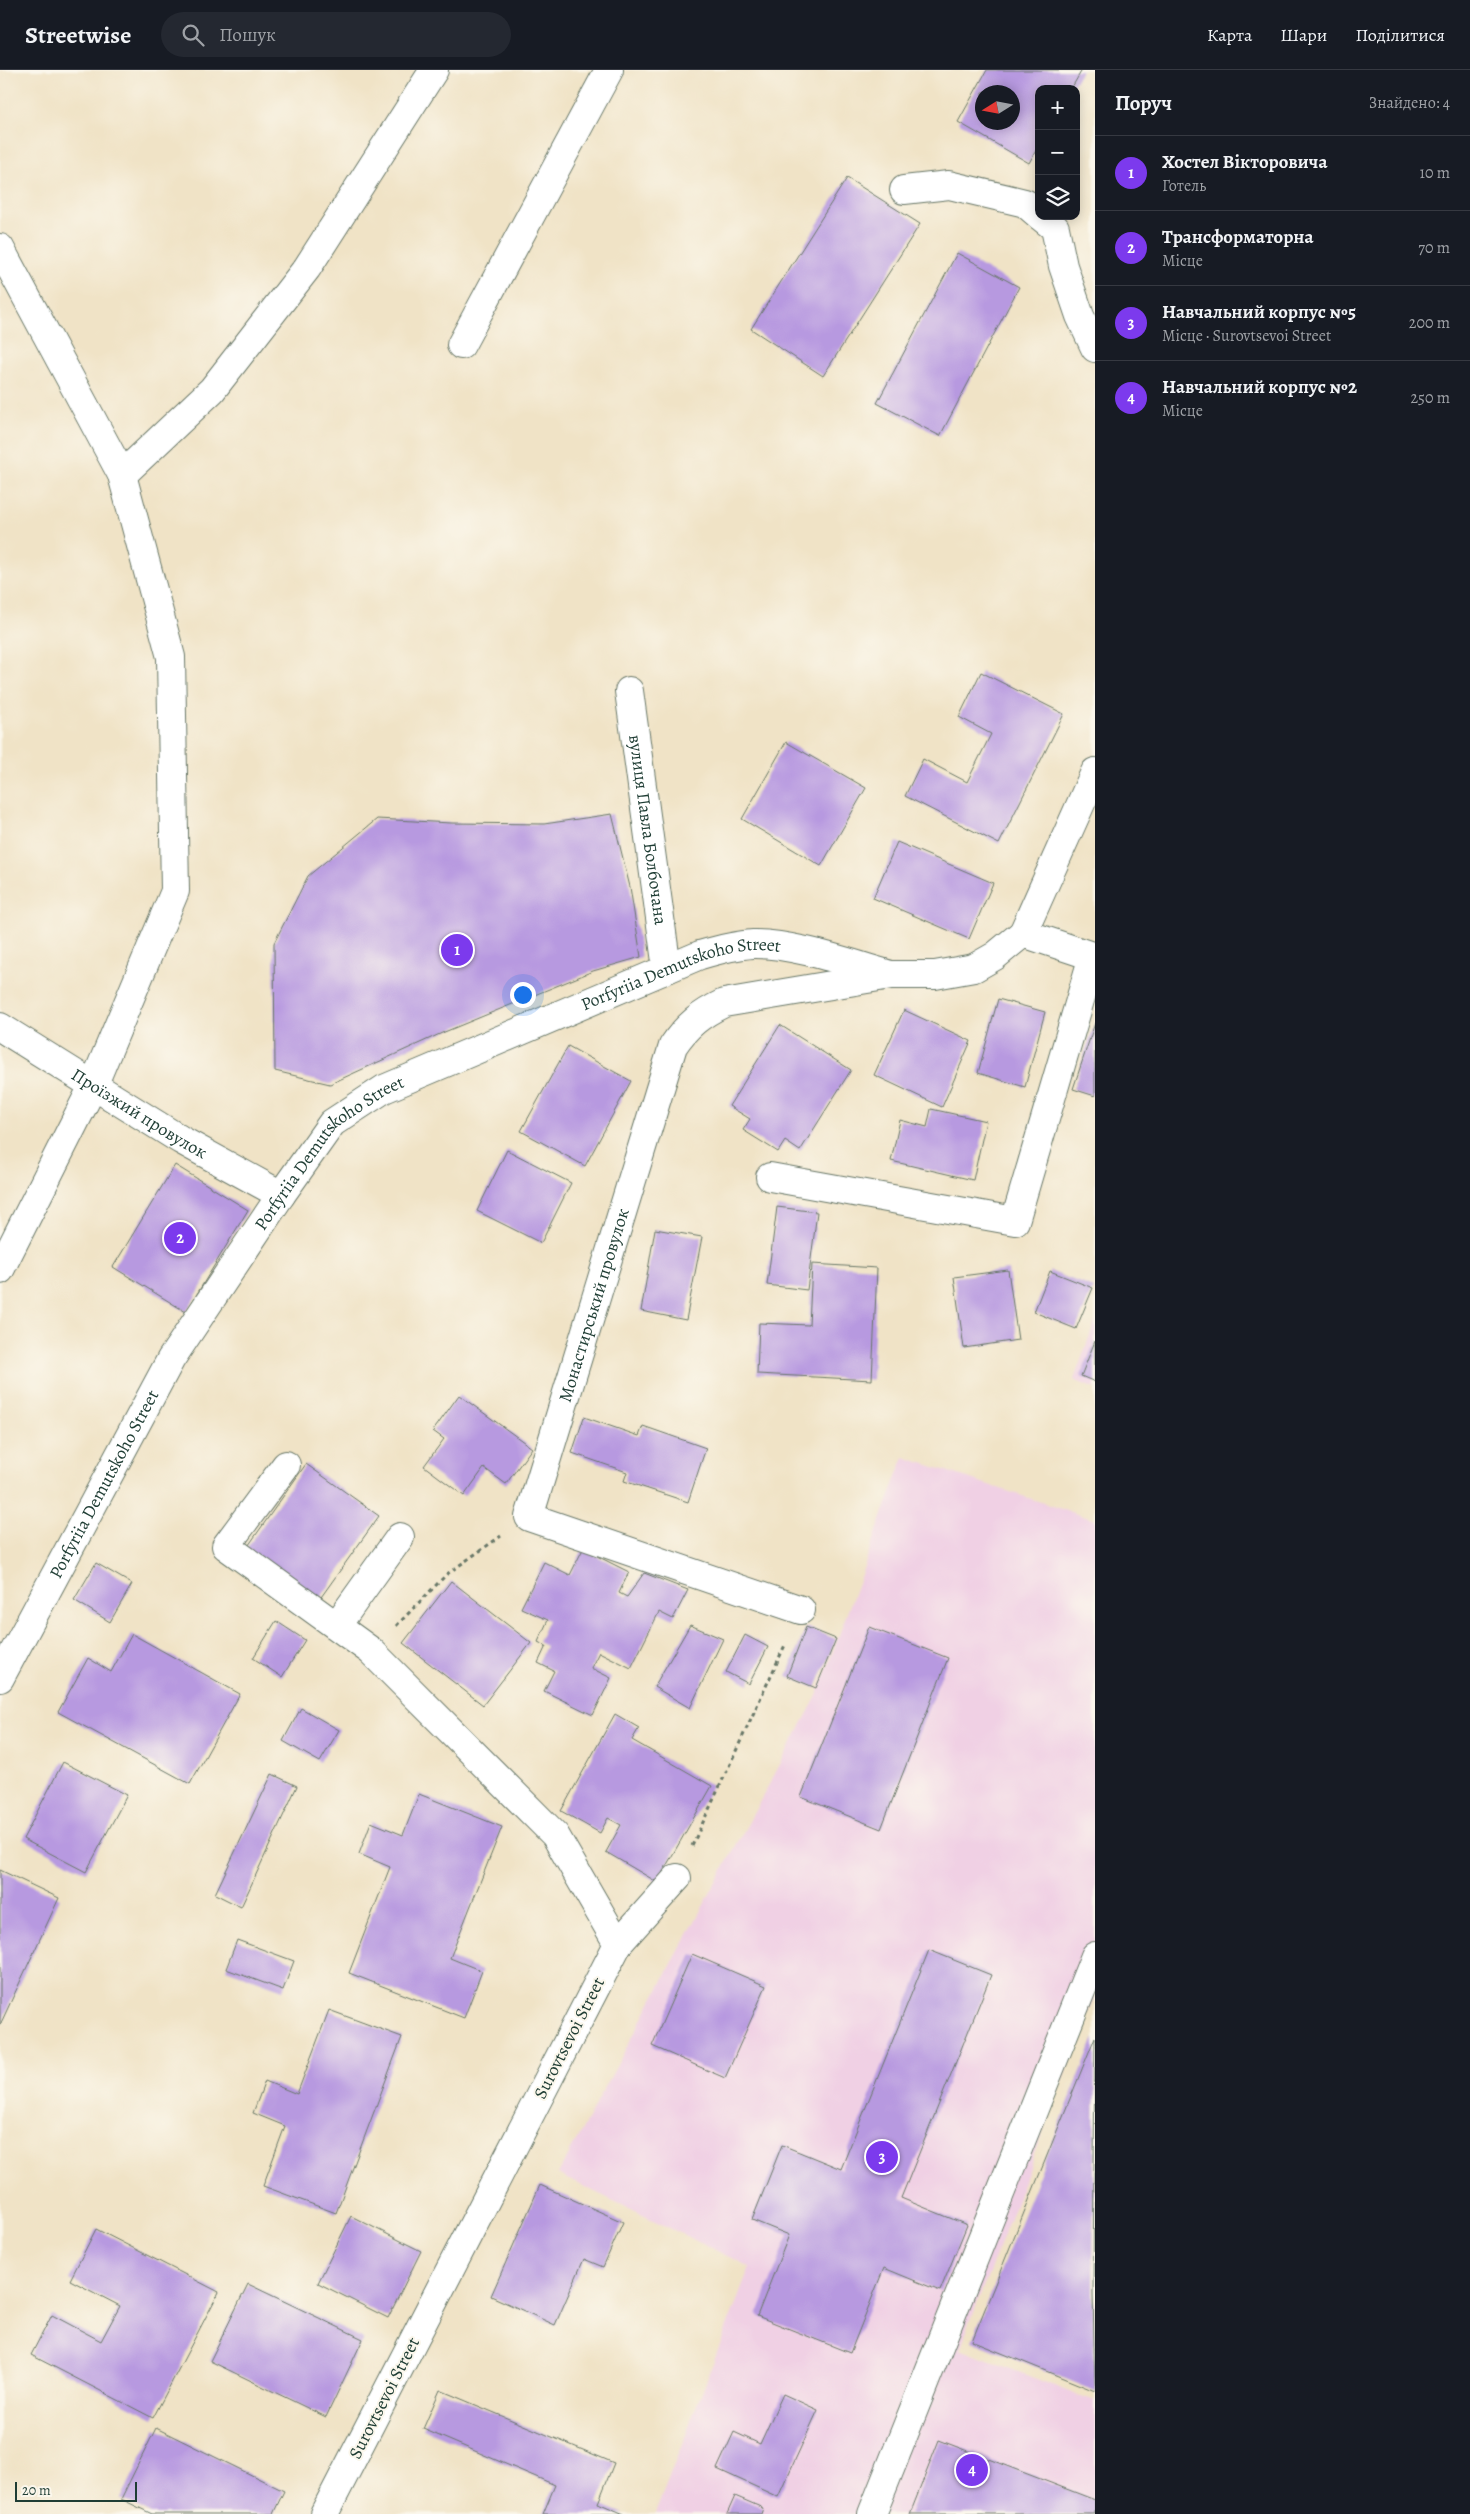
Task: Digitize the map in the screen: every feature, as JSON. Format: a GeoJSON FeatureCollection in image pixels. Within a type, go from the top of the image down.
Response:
{"type":"FeatureCollection","features":[{"type":"Feature","properties":{"kind":"street"},"geometry":{"type":"LineString","coordinates":[[122,475],[212,390],[307,268],[434,70]]}},
{"type":"Feature","properties":{"kind":"street"},"geometry":{"type":"LineString","coordinates":[[460,345],[609,70]]}},
{"type":"Feature","properties":{"kind":"street"},"geometry":{"type":"LineString","coordinates":[[904,190],[949,185],[1025,203],[1035,212]]}},
{"type":"Feature","properties":{"kind":"street"},"geometry":{"type":"LineString","coordinates":[[1045,220],[1055,228],[1066,275],[1080,316],[1095,348]]}},
{"type":"Feature","properties":{"kind":"street"},"geometry":{"type":"LineString","coordinates":[[0,248],[122,475],[170,657],[175,891],[93,1086],[0,1270]]}},
{"type":"Feature","properties":{"kind":"street","name":"вулиця Павла Болбочана"},"geometry":{"type":"LineString","coordinates":[[630,691],[668,969]]}},
{"type":"Feature","properties":{"kind":"street"},"geometry":{"type":"LineString","coordinates":[[891,975],[935,975],[974,968],[995,956],[1023,933],[1095,772]]}},
{"type":"Feature","properties":{"kind":"street"},"geometry":{"type":"LineString","coordinates":[[770,1177],[1015,1221],[1094,957],[1023,933]]}},
{"type":"Feature","properties":{"kind":"street","name":"Porfyriia Demutskoho Street"},"geometry":{"type":"LineString","coordinates":[[0,1678],[171,1359],[281,1195],[332,1123],[384,1089],[700,955],[729,947],[754,944],[801,951],[891,975]]}},
{"type":"Feature","properties":{"kind":"street","name":"Монастирський провулок"},"geometry":{"type":"LineString","coordinates":[[529,1517],[673,1046],[686,1027],[696,1018],[724,1003],[891,975]]}},
{"type":"Feature","properties":{"kind":"street","name":"Проїзжий провулок"},"geometry":{"type":"LineString","coordinates":[[0,1027],[182,1140],[281,1195]]}},
{"type":"Feature","properties":{"kind":"street"},"geometry":{"type":"LineString","coordinates":[[286,1465],[226,1546],[372,1651],[555,1835],[618,1944]]}},
{"type":"Feature","properties":{"kind":"street"},"geometry":{"type":"LineString","coordinates":[[529,1517],[801,1610]]}},
{"type":"Feature","properties":{"kind":"street"},"geometry":{"type":"LineString","coordinates":[[337,1625],[400,1537]]}},
{"type":"Feature","properties":{"kind":"street","name":"Surovtsevoi Street"},"geometry":{"type":"LineString","coordinates":[[324,2514],[618,1944],[677,1878]]}},
{"type":"Feature","properties":{"kind":"street"},"geometry":{"type":"LineString","coordinates":[[872,2514],[1095,1956]]}},
{"type":"Feature","properties":{"kind":"path"},"geometry":{"type":"LineString","coordinates":[[372,1651],[447,1574],[529,1517]]}},
{"type":"Feature","properties":{"kind":"path"},"geometry":{"type":"LineString","coordinates":[[677,1878],[801,1610]]}},
{"type":"Feature","properties":{"kind":"shaded area"},"geometry":{"type":"Polygon","coordinates":[[[1095,1321],[1095,1389],[1074,1380],[1095,1321]]]}},
{"type":"Feature","properties":{"kind":"shaded area"},"geometry":{"type":"Polygon","coordinates":[[[904,1457],[1095,1520],[1095,1994],[960,2349],[1095,2402],[1095,2514],[655,2514],[750,2267],[558,2174],[816,1698],[904,1457]]]}},
{"type":"Feature","properties":{"kind":"building"},"geometry":{"type":"Polygon","coordinates":[[[987,70],[1082,70],[1073,85],[1035,85],[1035,152],[1029,163],[958,122],[975,92],[975,130],[1020,130],[1020,85],[979,85],[987,70]]]}},
{"type":"Feature","properties":{"kind":"building"},"geometry":{"type":"Polygon","coordinates":[[[847,178],[920,224],[823,376],[751,329],[847,178]]]}},
{"type":"Feature","properties":{"kind":"building"},"geometry":{"type":"Polygon","coordinates":[[[957,253],[1019,287],[940,436],[877,403],[957,253]]]}},
{"type":"Feature","properties":{"kind":"building"},"geometry":{"type":"Polygon","coordinates":[[[981,672],[1064,714],[999,844],[905,796],[923,759],[967,782],[991,734],[959,717],[981,672]]]}},
{"type":"Feature","properties":{"kind":"building"},"geometry":{"type":"Polygon","coordinates":[[[786,742],[866,788],[821,866],[742,819],[786,742]]]}},
{"type":"Feature","properties":{"kind":"building"},"geometry":{"type":"Polygon","coordinates":[[[612,814],[630,887],[641,957],[593,971],[442,1033],[330,1084],[275,1071],[274,943],[308,876],[377,819],[451,823],[544,824],[612,814]]]}},
{"type":"Feature","properties":{"kind":"building"},"geometry":{"type":"Polygon","coordinates":[[[897,842],[993,883],[969,939],[873,898],[897,842]]]}},
{"type":"Feature","properties":{"kind":"building"},"geometry":{"type":"Polygon","coordinates":[[[998,999],[1045,1012],[1025,1087],[978,1073],[998,999]]]}},
{"type":"Feature","properties":{"kind":"building"},"geometry":{"type":"Polygon","coordinates":[[[904,1010],[971,1041],[942,1107],[874,1075],[904,1010]]]}},
{"type":"Feature","properties":{"kind":"building"},"geometry":{"type":"Polygon","coordinates":[[[1095,1023],[1095,1096],[1073,1089],[1095,1023]]]}},
{"type":"Feature","properties":{"kind":"building"},"geometry":{"type":"Polygon","coordinates":[[[780,1025],[851,1070],[800,1151],[785,1141],[778,1152],[743,1130],[750,1119],[729,1106],[780,1025]]]}},
{"type":"Feature","properties":{"kind":"building"},"geometry":{"type":"Polygon","coordinates":[[[568,1046],[631,1081],[585,1166],[521,1131],[568,1046]]]}},
{"type":"Feature","properties":{"kind":"building"},"geometry":{"type":"Polygon","coordinates":[[[931,1109],[986,1121],[973,1180],[891,1161],[900,1120],[927,1127],[931,1109]]]}},
{"type":"Feature","properties":{"kind":"building"},"geometry":{"type":"Polygon","coordinates":[[[507,1150],[571,1183],[541,1243],[477,1211],[507,1150]]]}},
{"type":"Feature","properties":{"kind":"building"},"geometry":{"type":"Polygon","coordinates":[[[175,1165],[248,1210],[186,1312],[113,1267],[175,1165]]]}},
{"type":"Feature","properties":{"kind":"building"},"geometry":{"type":"Polygon","coordinates":[[[777,1207],[817,1212],[807,1290],[767,1285],[777,1207]]]}},
{"type":"Feature","properties":{"kind":"building"},"geometry":{"type":"Polygon","coordinates":[[[655,1229],[702,1237],[686,1320],[641,1311],[655,1229]]]}},
{"type":"Feature","properties":{"kind":"building"},"geometry":{"type":"Polygon","coordinates":[[[812,1264],[877,1268],[872,1380],[757,1374],[759,1323],[809,1325],[812,1264]]]}},
{"type":"Feature","properties":{"kind":"building"},"geometry":{"type":"Polygon","coordinates":[[[1008,1270],[1018,1340],[964,1348],[954,1277],[1008,1270]]]}},
{"type":"Feature","properties":{"kind":"building"},"geometry":{"type":"Polygon","coordinates":[[[1050,1271],[1093,1288],[1076,1329],[1034,1312],[1050,1271]]]}},
{"type":"Feature","properties":{"kind":"building"},"geometry":{"type":"Polygon","coordinates":[[[1095,1341],[1095,1382],[1081,1376],[1095,1341]]]}},
{"type":"Feature","properties":{"kind":"building"},"geometry":{"type":"Polygon","coordinates":[[[459,1395],[532,1448],[506,1484],[484,1468],[464,1496],[424,1466],[444,1439],[433,1431],[459,1395]]]}},
{"type":"Feature","properties":{"kind":"building"},"geometry":{"type":"Polygon","coordinates":[[[584,1417],[639,1436],[643,1426],[706,1448],[688,1502],[624,1481],[627,1472],[572,1453],[584,1417]]]}},
{"type":"Feature","properties":{"kind":"building"},"geometry":{"type":"Polygon","coordinates":[[[306,1464],[379,1516],[319,1600],[246,1549],[306,1464]]]}},
{"type":"Feature","properties":{"kind":"building"},"geometry":{"type":"Polygon","coordinates":[[[583,1549],[629,1572],[619,1593],[627,1597],[644,1573],[688,1590],[673,1619],[659,1612],[631,1668],[599,1652],[591,1668],[611,1678],[593,1715],[544,1691],[554,1671],[538,1663],[546,1646],[538,1642],[548,1620],[521,1608],[544,1562],[570,1575],[583,1549]]]}},
{"type":"Feature","properties":{"kind":"building"},"geometry":{"type":"Polygon","coordinates":[[[96,1563],[132,1584],[110,1622],[74,1600],[96,1563]]]}},
{"type":"Feature","properties":{"kind":"building"},"geometry":{"type":"Polygon","coordinates":[[[451,1581],[531,1643],[483,1705],[403,1643],[451,1581]]]}},
{"type":"Feature","properties":{"kind":"building"},"geometry":{"type":"Polygon","coordinates":[[[276,1621],[305,1640],[282,1677],[253,1658],[276,1621]]]}},
{"type":"Feature","properties":{"kind":"building"},"geometry":{"type":"Polygon","coordinates":[[[690,1625],[723,1639],[690,1708],[654,1687],[690,1625]]]}},
{"type":"Feature","properties":{"kind":"building"},"geometry":{"type":"Polygon","coordinates":[[[806,1627],[836,1639],[816,1688],[787,1676],[806,1627]]]}},
{"type":"Feature","properties":{"kind":"building"},"geometry":{"type":"Polygon","coordinates":[[[869,1627],[948,1658],[881,1829],[801,1797],[869,1627]]]}},
{"type":"Feature","properties":{"kind":"building"},"geometry":{"type":"Polygon","coordinates":[[[132,1634],[240,1694],[190,1784],[58,1712],[88,1658],[111,1672],[132,1634]]]}},
{"type":"Feature","properties":{"kind":"building"},"geometry":{"type":"Polygon","coordinates":[[[745,1635],[768,1647],[749,1684],[726,1672],[745,1635]]]}},
{"type":"Feature","properties":{"kind":"building"},"geometry":{"type":"Polygon","coordinates":[[[301,1708],[339,1730],[320,1762],[283,1741],[301,1708]]]}},
{"type":"Feature","properties":{"kind":"building"},"geometry":{"type":"Polygon","coordinates":[[[615,1714],[639,1728],[632,1740],[712,1786],[657,1882],[606,1852],[621,1825],[608,1818],[600,1833],[561,1811],[615,1714]]]}},
{"type":"Feature","properties":{"kind":"building"},"geometry":{"type":"Polygon","coordinates":[[[63,1762],[127,1795],[86,1872],[23,1839],[63,1762]]]}},
{"type":"Feature","properties":{"kind":"building"},"geometry":{"type":"Polygon","coordinates":[[[272,1774],[297,1786],[241,1907],[215,1894],[272,1774]]]}},
{"type":"Feature","properties":{"kind":"building"},"geometry":{"type":"Polygon","coordinates":[[[419,1794],[502,1827],[450,1958],[482,1971],[464,2018],[349,1973],[390,1867],[359,1854],[371,1822],[403,1835],[419,1794]]]}},
{"type":"Feature","properties":{"kind":"building"},"geometry":{"type":"Polygon","coordinates":[[[0,1870],[59,1898],[0,2025],[0,1870]]]}},
{"type":"Feature","properties":{"kind":"building"},"geometry":{"type":"Polygon","coordinates":[[[237,1940],[294,1961],[283,1990],[226,1969],[237,1940]]]}},
{"type":"Feature","properties":{"kind":"building"},"geometry":{"type":"Polygon","coordinates":[[[929,1950],[991,1975],[901,2198],[967,2225],[940,2291],[884,2268],[850,2353],[757,2316],[789,2235],[752,2220],[782,2145],[841,2169],[929,1950]]]}},
{"type":"Feature","properties":{"kind":"building"},"geometry":{"type":"Polygon","coordinates":[[[692,1954],[766,1986],[725,2078],[652,2046],[692,1954]]]}},
{"type":"Feature","properties":{"kind":"building"},"geometry":{"type":"Polygon","coordinates":[[[329,2010],[402,2037],[336,2213],[263,2186],[285,2126],[253,2113],[265,2081],[297,2094],[329,2010]]]}},
{"type":"Feature","properties":{"kind":"building"},"geometry":{"type":"Polygon","coordinates":[[[1095,2037],[1093,2293],[1095,2391],[972,2341],[1095,2037]]]}},
{"type":"Feature","properties":{"kind":"building"},"geometry":{"type":"Polygon","coordinates":[[[540,2185],[623,2222],[603,2267],[584,2259],[555,2325],[491,2296],[540,2185]]]}},
{"type":"Feature","properties":{"kind":"building"},"geometry":{"type":"Polygon","coordinates":[[[351,2216],[421,2251],[388,2318],[318,2283],[351,2216]]]}},
{"type":"Feature","properties":{"kind":"building"},"geometry":{"type":"Polygon","coordinates":[[[96,2229],[219,2292],[153,2418],[31,2355],[52,2315],[101,2341],[120,2306],[70,2280],[96,2229]]]}},
{"type":"Feature","properties":{"kind":"building"},"geometry":{"type":"Polygon","coordinates":[[[248,2284],[363,2339],[326,2417],[210,2361],[248,2284]]]}},
{"type":"Feature","properties":{"kind":"building"},"geometry":{"type":"Polygon","coordinates":[[[440,2390],[614,2463],[598,2503],[624,2514],[543,2514],[555,2485],[423,2429],[440,2390]]]}},
{"type":"Feature","properties":{"kind":"building"},"geometry":{"type":"Polygon","coordinates":[[[783,2394],[818,2410],[778,2497],[717,2469],[734,2432],[760,2444],[783,2394]]]}},
{"type":"Feature","properties":{"kind":"building"},"geometry":{"type":"Polygon","coordinates":[[[156,2428],[284,2491],[273,2514],[152,2514],[121,2499],[156,2428]]]}},
{"type":"Feature","properties":{"kind":"building"},"geometry":{"type":"Polygon","coordinates":[[[939,2440],[1095,2500],[1095,2514],[910,2514],[939,2440]]]}},
{"type":"Feature","properties":{"kind":"building"},"geometry":{"type":"Polygon","coordinates":[[[735,2496],[763,2508],[761,2514],[727,2514],[735,2496]]]}},
{"type":"Feature","properties":{"kind":"place","name":"Хостел Вікторовича"},"geometry":{"type":"Point","coordinates":[457,950]}},
{"type":"Feature","properties":{"kind":"place","name":"Трансформаторна"},"geometry":{"type":"Point","coordinates":[180,1238]}},
{"type":"Feature","properties":{"kind":"place","name":"Навчальний корпус №5"},"geometry":{"type":"Point","coordinates":[882,2157]}},
{"type":"Feature","properties":{"kind":"place","name":"Навчальний корпус №2"},"geometry":{"type":"Point","coordinates":[972,2470]}}]}
